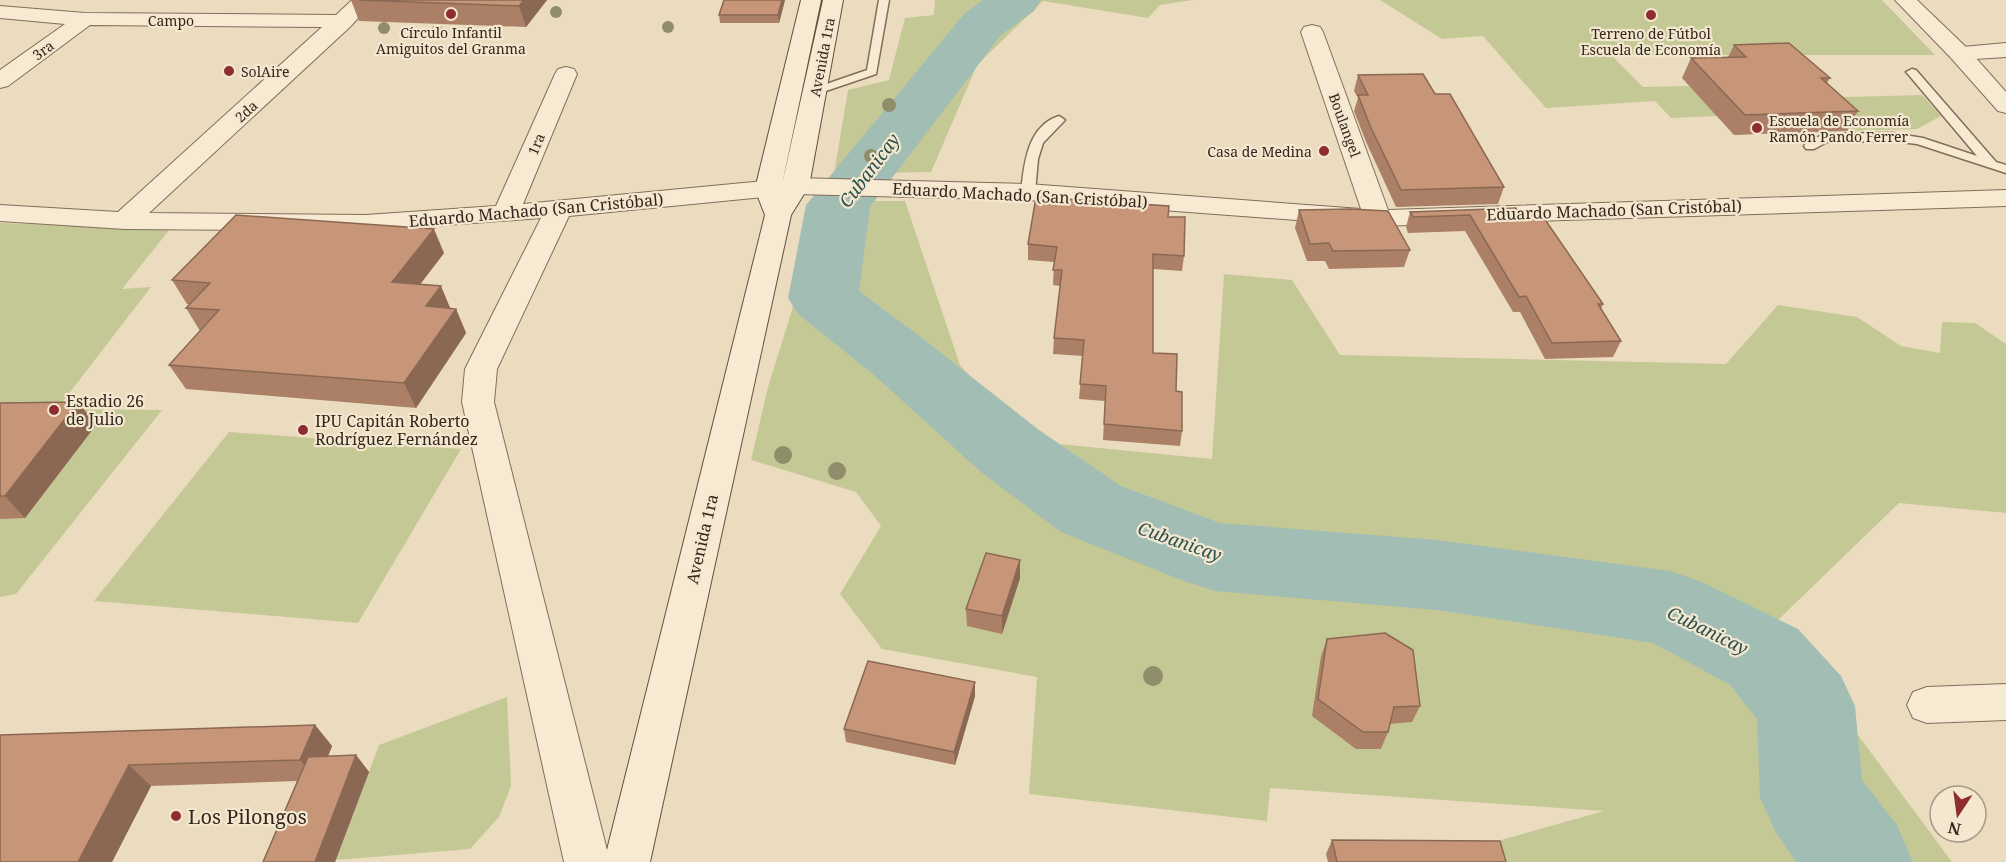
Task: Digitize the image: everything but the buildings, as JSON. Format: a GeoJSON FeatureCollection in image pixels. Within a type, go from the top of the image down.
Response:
{"type":"FeatureCollection","features":[{"type":"Feature","properties":{"kind":"street","name":"2da"},"geometry":{"type":"LineString","coordinates":[[125,221],[364,0]]}},
{"type":"Feature","properties":{"kind":"street","name":"Avenida 1ra"},"geometry":{"type":"LineString","coordinates":[[790,194],[812,0]]}},
{"type":"Feature","properties":{"kind":"street","name":"Avenida 1ra"},"geometry":{"type":"LineString","coordinates":[[627,862],[816,91],[833,0]]}},
{"type":"Feature","properties":{"kind":"street"},"geometry":{"type":"LineString","coordinates":[[1905,0],[1959,53],[2006,106]]}},
{"type":"Feature","properties":{"kind":"street","name":"Campo"},"geometry":{"type":"LineString","coordinates":[[0,12],[85,20],[343,21]]}},
{"type":"Feature","properties":{"kind":"street","name":"3ra"},"geometry":{"type":"LineString","coordinates":[[0,81],[85,20]]}},
{"type":"Feature","properties":{"kind":"street","name":"Boulangel"},"geometry":{"type":"LineString","coordinates":[[1312,32],[1378,218]]}},
{"type":"Feature","properties":{"kind":"street"},"geometry":{"type":"LineString","coordinates":[[1959,53],[2006,50]]}},
{"type":"Feature","properties":{"kind":"street","name":"1ra"},"geometry":{"type":"LineString","coordinates":[[506,213],[566,74]]}},
{"type":"Feature","properties":{"kind":"street","name":"Eduardo Machado (San Cristóbal)"},"geometry":{"type":"LineString","coordinates":[[0,213],[125,221],[366,224],[790,194],[914,189],[1028,192],[1378,218],[2006,198]]}},
{"type":"Feature","properties":{"kind":"street"},"geometry":{"type":"LineString","coordinates":[[559,209],[481,369],[478,402],[587,862]]}},
{"type":"Feature","properties":{"kind":"street"},"geometry":{"type":"LineString","coordinates":[[1927,705],[2006,702]]}},
{"type":"Feature","properties":{"kind":"lane"},"geometry":{"type":"LineString","coordinates":[[816,91],[872,72],[884,0]]}},
{"type":"Feature","properties":{"kind":"lane"},"geometry":{"type":"LineString","coordinates":[[1912,72],[1991,164]]}},
{"type":"Feature","properties":{"kind":"lane"},"geometry":{"type":"LineString","coordinates":[[1028,192],[1032,153],[1036,142],[1043,132],[1059,120]]}},
{"type":"Feature","properties":{"kind":"lane"},"geometry":{"type":"LineString","coordinates":[[1810,146],[1824,138],[1892,137],[1919,141],[2006,169]]}},
{"type":"Feature","properties":{"kind":"green space"},"geometry":{"type":"Polygon","coordinates":[[[935,0],[1193,0],[1160,5],[1148,18],[1043,1],[977,65],[931,172],[834,174],[848,90],[889,80],[905,18],[934,15],[935,0]]]}},
{"type":"Feature","properties":{"kind":"green space","name":"Terreno de Fútbol Escuela de Economía"},"geometry":{"type":"Polygon","coordinates":[[[1380,0],[1882,0],[1935,55],[1611,55],[1643,87],[1689,86],[1718,116],[1671,118],[1655,101],[1546,108],[1483,36],[1442,39],[1380,0]]]}},
{"type":"Feature","properties":{"kind":"green space"},"geometry":{"type":"Polygon","coordinates":[[[1922,95],[1941,116],[1917,129],[1847,131],[1810,98],[1922,95]]]}},
{"type":"Feature","properties":{"kind":"green space"},"geometry":{"type":"Polygon","coordinates":[[[810,201],[905,201],[960,365],[1028,441],[1212,459],[1224,274],[1292,280],[1340,355],[1726,364],[1778,305],[1857,317],[1901,346],[1940,353],[1942,322],[1975,323],[2006,344],[2006,513],[1899,503],[1775,623],[1928,830],[1928,844],[1939,844],[1952,862],[1500,862],[1494,842],[1604,811],[1270,788],[1267,821],[1029,794],[1037,677],[882,649],[840,594],[881,526],[856,492],[751,460],[768,387],[792,310],[810,201]]]}},
{"type":"Feature","properties":{"kind":"green space","name":"Estadio 26 de Julio"},"geometry":{"type":"Polygon","coordinates":[[[0,223],[170,229],[122,289],[151,287],[57,409],[162,410],[16,594],[0,597],[0,223]]]}},
{"type":"Feature","properties":{"kind":"green space"},"geometry":{"type":"Polygon","coordinates":[[[229,432],[461,449],[358,623],[94,601],[229,432]]]}},
{"type":"Feature","properties":{"kind":"green space"},"geometry":{"type":"Polygon","coordinates":[[[507,697],[511,786],[499,817],[470,849],[336,860],[379,745],[507,697]]]}},
{"type":"Feature","properties":{"kind":"waterway","name":"Cubanicay"},"geometry":{"type":"LineString","coordinates":[[1016,0],[983,24],[838,205],[823,298],[900,358],[1010,451],[1091,509],[1215,557],[1437,575],[1670,608],[1764,657],[1806,706],[1812,797],[1859,862]]}},
{"type":"Feature","properties":{"kind":"place","name":"Círculo Infantil Amiguitos del Granma"},"geometry":{"type":"Point","coordinates":[451,14]}},
{"type":"Feature","properties":{"kind":"place","name":"Terreno de Fútbol Escuela de Economía"},"geometry":{"type":"Point","coordinates":[1651,15]}},
{"type":"Feature","properties":{"kind":"place","name":"SolAire"},"geometry":{"type":"Point","coordinates":[229,71]}},
{"type":"Feature","properties":{"kind":"place","name":"Escuela de Economía Ramón Pando Ferrer"},"geometry":{"type":"Point","coordinates":[1757,128]}},
{"type":"Feature","properties":{"kind":"place","name":"Casa de Medina"},"geometry":{"type":"Point","coordinates":[1324,151]}},
{"type":"Feature","properties":{"kind":"place","name":"Estadio 26 de Julio"},"geometry":{"type":"Point","coordinates":[54,410]}},
{"type":"Feature","properties":{"kind":"place","name":"IPU Capitán Roberto Rodríguez Fernández"},"geometry":{"type":"Point","coordinates":[303,430]}},
{"type":"Feature","properties":{"kind":"place","name":"Los Pilongos"},"geometry":{"type":"Point","coordinates":[176,816]}}]}
